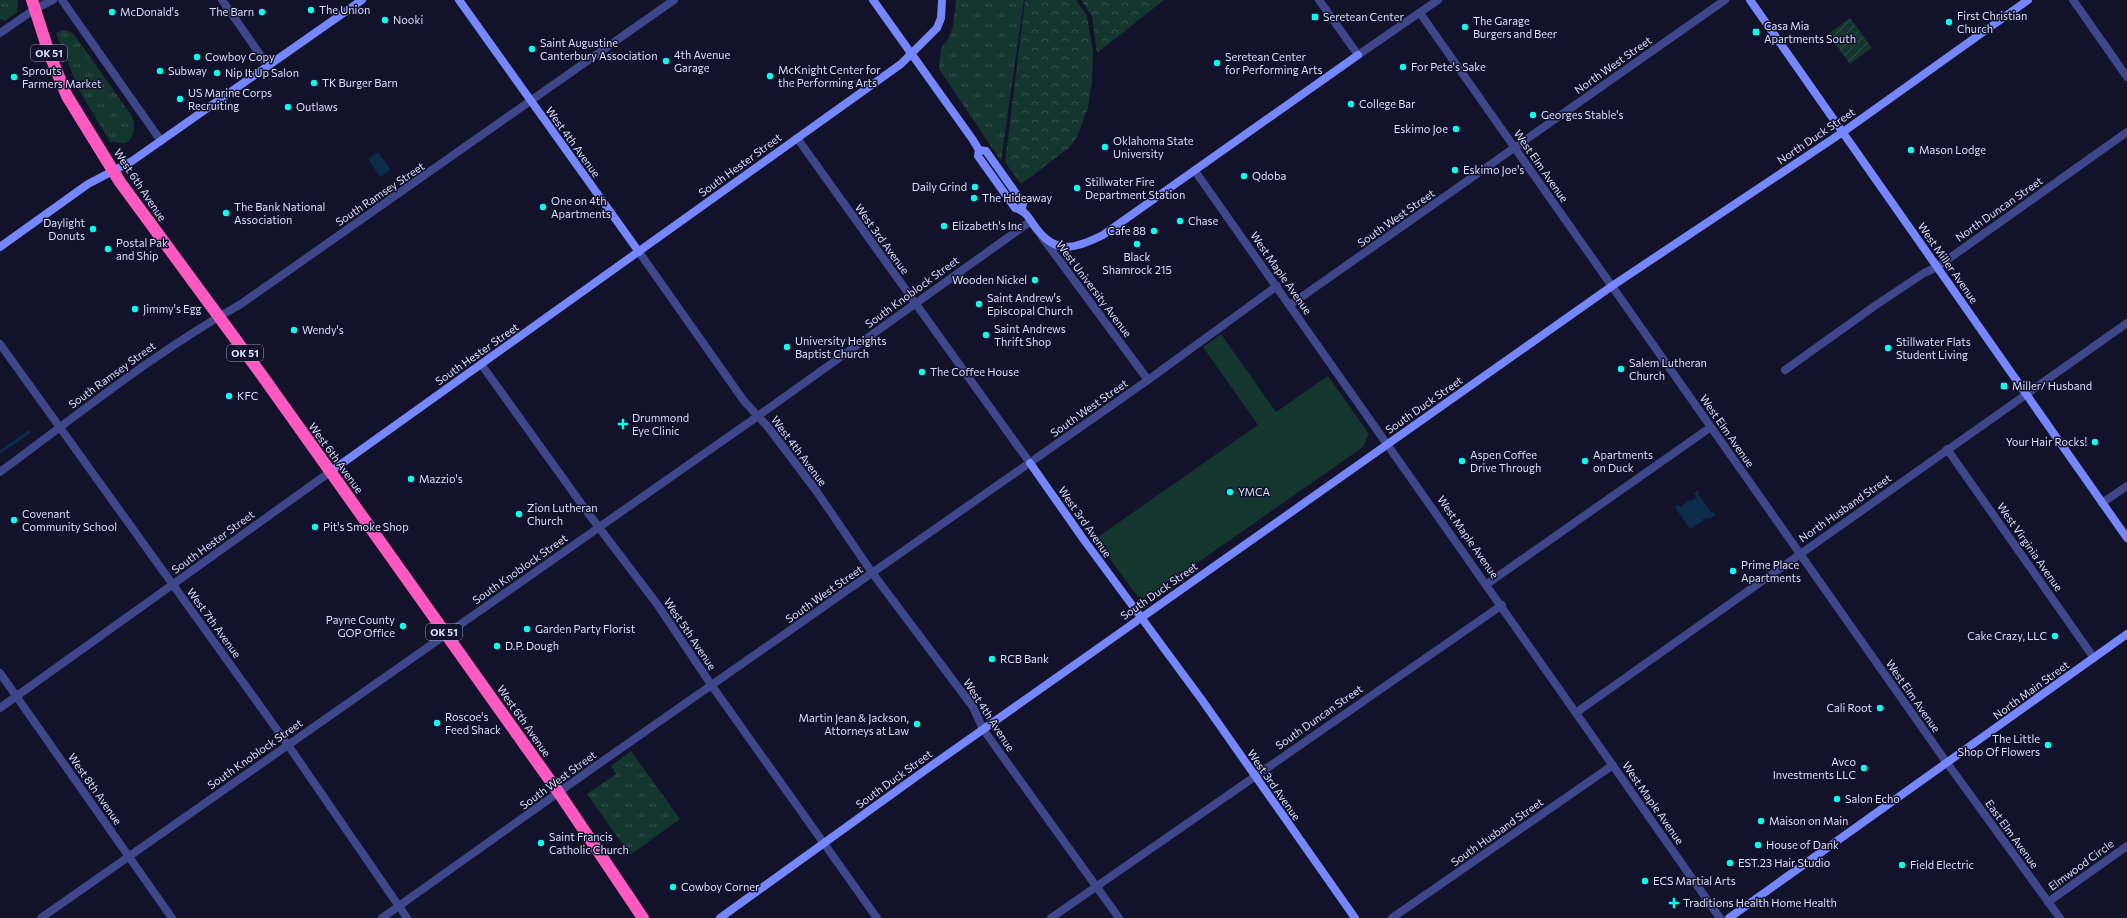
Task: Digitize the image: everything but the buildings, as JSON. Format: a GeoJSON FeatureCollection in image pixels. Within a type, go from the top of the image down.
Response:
{"type":"FeatureCollection","features":[{"type":"Feature","properties":{"kind":"highway","name":"West 6th Avenue"},"geometry":{"type":"LineString","coordinates":[[33,4],[49,52],[67,96],[113,170],[559,792],[643,918]]}},
{"type":"Feature","properties":{"kind":"street"},"geometry":{"type":"LineString","coordinates":[[0,33],[33,4],[53,0]]}},
{"type":"Feature","properties":{"kind":"street"},"geometry":{"type":"LineString","coordinates":[[62,0],[161,141]]}},
{"type":"Feature","properties":{"kind":"street"},"geometry":{"type":"LineString","coordinates":[[222,0],[268,66]]}},
{"type":"Feature","properties":{"kind":"street"},"geometry":{"type":"LineString","coordinates":[[0,247],[88,184],[132,161],[362,0]]}},
{"type":"Feature","properties":{"kind":"street","name":"West 4th Avenue"},"geometry":{"type":"LineString","coordinates":[[459,0],[530,102],[639,252],[744,401],[758,416],[817,492],[873,574],[974,707],[983,729],[1119,918]]}},
{"type":"Feature","properties":{"kind":"street","name":"South Ramsey Street"},"geometry":{"type":"LineString","coordinates":[[0,472],[178,342],[241,304],[674,0]]}},
{"type":"Feature","properties":{"kind":"street","name":"West University Avenue"},"geometry":{"type":"LineString","coordinates":[[873,0],[979,150],[986,151],[1020,198],[1023,203],[1022,210],[1041,237],[1148,380]]}},
{"type":"Feature","properties":{"kind":"street","name":"South Hester Street"},"geometry":{"type":"LineString","coordinates":[[0,708],[901,64],[936,28],[941,18],[942,0]]}},
{"type":"Feature","properties":{"kind":"street"},"geometry":{"type":"LineString","coordinates":[[1319,0],[1358,55]]}},
{"type":"Feature","properties":{"kind":"street"},"geometry":{"type":"LineString","coordinates":[[1041,237],[1053,245],[1066,248],[1085,244],[1103,235],[1438,0]]}},
{"type":"Feature","properties":{"kind":"street","name":"North West Street"},"geometry":{"type":"LineString","coordinates":[[1514,147],[1725,0]]}},
{"type":"Feature","properties":{"kind":"street","name":"West Miller Avenue"},"geometry":{"type":"LineString","coordinates":[[1750,0],[2127,538]]}},
{"type":"Feature","properties":{"kind":"street","name":"North Duck Street"},"geometry":{"type":"LineString","coordinates":[[1612,286],[1843,132],[2028,0]]}},
{"type":"Feature","properties":{"kind":"street"},"geometry":{"type":"LineString","coordinates":[[2073,0],[2127,77]]}},
{"type":"Feature","properties":{"kind":"street","name":"West Elm Avenue"},"geometry":{"type":"LineString","coordinates":[[1420,13],[1947,763]]}},
{"type":"Feature","properties":{"kind":"street","name":"North Duncan Street"},"geometry":{"type":"LineString","coordinates":[[1784,370],[1876,305],[1924,273],[1937,267],[2127,132]]}},
{"type":"Feature","properties":{"kind":"street","name":"West 3rd Avenue"},"geometry":{"type":"LineString","coordinates":[[797,138],[914,304],[1202,700],[1355,918]]}},
{"type":"Feature","properties":{"kind":"street","name":"South West Street"},"geometry":{"type":"LineString","coordinates":[[1290,305],[1514,147]]}},
{"type":"Feature","properties":{"kind":"street","name":"West Maple Avenue"},"geometry":{"type":"LineString","coordinates":[[1195,171],[1502,605],[1720,918]]}},
{"type":"Feature","properties":{"kind":"street","name":"South Knoblock Street"},"geometry":{"type":"LineString","coordinates":[[41,918],[758,416],[1031,221]]}},
{"type":"Feature","properties":{"kind":"street","name":"South West Street"},"geometry":{"type":"LineString","coordinates":[[382,918],[559,792],[873,574],[1148,380],[1277,286]]}},
{"type":"Feature","properties":{"kind":"street","name":"South Duck Street"},"geometry":{"type":"LineString","coordinates":[[720,918],[983,729],[1612,286]]}},
{"type":"Feature","properties":{"kind":"street","name":"North Husband Street"},"geometry":{"type":"LineString","coordinates":[[1576,712],[2127,323]]}},
{"type":"Feature","properties":{"kind":"street","name":"West 7th Avenue"},"geometry":{"type":"LineString","coordinates":[[0,344],[288,745],[407,918]]}},
{"type":"Feature","properties":{"kind":"street","name":"West 5th Avenue"},"geometry":{"type":"LineString","coordinates":[[481,364],[599,527],[657,604],[712,686],[877,918]]}},
{"type":"Feature","properties":{"kind":"street"},"geometry":{"type":"LineString","coordinates":[[1487,584],[1711,427]]}},
{"type":"Feature","properties":{"kind":"street","name":"West Virginia Avenue"},"geometry":{"type":"LineString","coordinates":[[1947,449],[2094,658]]}},
{"type":"Feature","properties":{"kind":"street"},"geometry":{"type":"LineString","coordinates":[[2102,503],[2127,486]]}},
{"type":"Feature","properties":{"kind":"street","name":"South Duncan Street"},"geometry":{"type":"LineString","coordinates":[[1051,918],[1096,885],[1243,786],[1254,776],[1502,605]]}},
{"type":"Feature","properties":{"kind":"street","name":"North Main Street"},"geometry":{"type":"LineString","coordinates":[[1729,918],[2127,634]]}},
{"type":"Feature","properties":{"kind":"street","name":"West 8th Avenue"},"geometry":{"type":"LineString","coordinates":[[0,673],[172,918]]}},
{"type":"Feature","properties":{"kind":"street","name":"East Elm Avenue"},"geometry":{"type":"LineString","coordinates":[[1947,763],[2060,918]]}},
{"type":"Feature","properties":{"kind":"street","name":"South Husband Street"},"geometry":{"type":"LineString","coordinates":[[1392,918],[1613,765]]}},
{"type":"Feature","properties":{"kind":"street","name":"Elmwood Circle"},"geometry":{"type":"LineString","coordinates":[[2048,902],[2127,846]]}},
{"type":"Feature","properties":{"kind":"green space"},"geometry":{"type":"Polygon","coordinates":[[[0,0],[18,0],[17,12],[5,21],[0,19],[0,0]]]}},
{"type":"Feature","properties":{"kind":"green space"},"geometry":{"type":"Polygon","coordinates":[[[956,0],[1024,0],[1001,161],[939,69],[941,48],[949,38],[953,26],[956,0]]]}},
{"type":"Feature","properties":{"kind":"green space"},"geometry":{"type":"Polygon","coordinates":[[[1025,0],[1076,0],[1087,16],[1093,52],[1092,81],[1088,108],[1077,137],[1069,148],[1021,184],[1005,162],[1025,0]]]}},
{"type":"Feature","properties":{"kind":"green space"},"geometry":{"type":"Polygon","coordinates":[[[1081,0],[1164,0],[1097,53],[1092,16],[1081,0]]]}},
{"type":"Feature","properties":{"kind":"green space"},"geometry":{"type":"Polygon","coordinates":[[[1850,18],[1872,48],[1850,64],[1828,34],[1850,18]]]}},
{"type":"Feature","properties":{"kind":"green space"},"geometry":{"type":"Polygon","coordinates":[[[64,30],[73,33],[132,116],[134,131],[129,141],[125,143],[111,143],[79,90],[56,33],[64,30]]]}},
{"type":"Feature","properties":{"kind":"green space","name":"YMCA"},"geometry":{"type":"Polygon","coordinates":[[[1221,334],[1276,412],[1328,376],[1369,434],[1363,447],[1150,596],[1143,598],[1137,596],[1097,541],[1098,537],[1258,425],[1203,347],[1221,334]]]}},
{"type":"Feature","properties":{"kind":"green space"},"geometry":{"type":"Polygon","coordinates":[[[631,751],[680,819],[630,855],[587,794],[616,774],[611,766],[631,751]]]}},
{"type":"Feature","properties":{"kind":"water"},"geometry":{"type":"Polygon","coordinates":[[[378,152],[391,170],[380,177],[368,159],[378,152]]]}},
{"type":"Feature","properties":{"kind":"water"},"geometry":{"type":"Polygon","coordinates":[[[1700,489],[1698,494],[1711,512],[1713,511],[1716,515],[1711,518],[1702,519],[1703,521],[1690,529],[1675,507],[1678,505],[1680,507],[1697,497],[1694,493],[1700,489]]]}},
{"type":"Feature","properties":{"kind":"waterway"},"geometry":{"type":"LineString","coordinates":[[0,452],[29,432]]}},
{"type":"Feature","properties":{"kind":"place","name":"The Union"},"geometry":{"type":"Point","coordinates":[311,10]}},
{"type":"Feature","properties":{"kind":"place","name":"McDonald's"},"geometry":{"type":"Point","coordinates":[112,12]}},
{"type":"Feature","properties":{"kind":"place","name":"The Barn"},"geometry":{"type":"Point","coordinates":[262,12]}},
{"type":"Feature","properties":{"kind":"place","name":"Seretean Center"},"geometry":{"type":"Point","coordinates":[1315,17]}},
{"type":"Feature","properties":{"kind":"place","name":"Nooki"},"geometry":{"type":"Point","coordinates":[385,20]}},
{"type":"Feature","properties":{"kind":"place","name":"First Christian Church"},"geometry":{"type":"Point","coordinates":[1949,22]}},
{"type":"Feature","properties":{"kind":"place","name":"The Garage Burgers and Beer"},"geometry":{"type":"Point","coordinates":[1465,27]}},
{"type":"Feature","properties":{"kind":"place","name":"Casa Mia Apartments South"},"geometry":{"type":"Point","coordinates":[1756,32]}},
{"type":"Feature","properties":{"kind":"place","name":"Saint Augustine Canterbury Association"},"geometry":{"type":"Point","coordinates":[532,49]}},
{"type":"Feature","properties":{"kind":"place","name":"Cowboy Copy"},"geometry":{"type":"Point","coordinates":[197,57]}},
{"type":"Feature","properties":{"kind":"place","name":"4th Avenue Garage"},"geometry":{"type":"Point","coordinates":[666,61]}},
{"type":"Feature","properties":{"kind":"place","name":"Seretean Center for Performing Arts"},"geometry":{"type":"Point","coordinates":[1217,63]}},
{"type":"Feature","properties":{"kind":"place","name":"For Pete's Sake"},"geometry":{"type":"Point","coordinates":[1403,67]}},
{"type":"Feature","properties":{"kind":"place","name":"Subway"},"geometry":{"type":"Point","coordinates":[160,71]}},
{"type":"Feature","properties":{"kind":"place","name":"Nip It Up Salon"},"geometry":{"type":"Point","coordinates":[217,73]}},
{"type":"Feature","properties":{"kind":"place","name":"McKnight Center for the Performing Arts"},"geometry":{"type":"Point","coordinates":[770,76]}},
{"type":"Feature","properties":{"kind":"place","name":"Sprouts Farmers Market"},"geometry":{"type":"Point","coordinates":[14,77]}},
{"type":"Feature","properties":{"kind":"place","name":"TK Burger Barn"},"geometry":{"type":"Point","coordinates":[314,83]}},
{"type":"Feature","properties":{"kind":"place","name":"US Marine Corps Recruiting"},"geometry":{"type":"Point","coordinates":[180,99]}},
{"type":"Feature","properties":{"kind":"place","name":"College Bar"},"geometry":{"type":"Point","coordinates":[1351,104]}},
{"type":"Feature","properties":{"kind":"place","name":"Outlaws"},"geometry":{"type":"Point","coordinates":[288,107]}},
{"type":"Feature","properties":{"kind":"place","name":"Georges Stable's"},"geometry":{"type":"Point","coordinates":[1533,115]}},
{"type":"Feature","properties":{"kind":"place","name":"Eskimo Joe"},"geometry":{"type":"Point","coordinates":[1456,129]}},
{"type":"Feature","properties":{"kind":"place","name":"Oklahoma State University"},"geometry":{"type":"Point","coordinates":[1105,147]}},
{"type":"Feature","properties":{"kind":"place","name":"Mason Lodge"},"geometry":{"type":"Point","coordinates":[1911,150]}},
{"type":"Feature","properties":{"kind":"place","name":"Eskimo Joe's"},"geometry":{"type":"Point","coordinates":[1455,170]}},
{"type":"Feature","properties":{"kind":"place","name":"Qdoba"},"geometry":{"type":"Point","coordinates":[1244,176]}},
{"type":"Feature","properties":{"kind":"place","name":"Daily Grind"},"geometry":{"type":"Point","coordinates":[975,187]}},
{"type":"Feature","properties":{"kind":"place","name":"Stillwater Fire Department Station"},"geometry":{"type":"Point","coordinates":[1077,188]}},
{"type":"Feature","properties":{"kind":"place","name":"The Hideaway"},"geometry":{"type":"Point","coordinates":[974,198]}},
{"type":"Feature","properties":{"kind":"place","name":"One on 4th Apartments"},"geometry":{"type":"Point","coordinates":[543,207]}},
{"type":"Feature","properties":{"kind":"place","name":"The Bank National Association"},"geometry":{"type":"Point","coordinates":[226,213]}},
{"type":"Feature","properties":{"kind":"place","name":"Chase"},"geometry":{"type":"Point","coordinates":[1180,221]}},
{"type":"Feature","properties":{"kind":"place","name":"Elizabeth's Inc"},"geometry":{"type":"Point","coordinates":[944,226]}},
{"type":"Feature","properties":{"kind":"place","name":"Daylight Donuts"},"geometry":{"type":"Point","coordinates":[93,229]}},
{"type":"Feature","properties":{"kind":"place","name":"Cafe 88"},"geometry":{"type":"Point","coordinates":[1154,231]}},
{"type":"Feature","properties":{"kind":"place","name":"Black Shamrock 215"},"geometry":{"type":"Point","coordinates":[1137,244]}},
{"type":"Feature","properties":{"kind":"place","name":"Postal Pak and Ship"},"geometry":{"type":"Point","coordinates":[108,249]}},
{"type":"Feature","properties":{"kind":"place","name":"Wooden Nickel"},"geometry":{"type":"Point","coordinates":[1035,280]}},
{"type":"Feature","properties":{"kind":"place","name":"Saint Andrew's Episcopal Church"},"geometry":{"type":"Point","coordinates":[979,304]}},
{"type":"Feature","properties":{"kind":"place","name":"Jimmy's Egg"},"geometry":{"type":"Point","coordinates":[135,309]}},
{"type":"Feature","properties":{"kind":"place","name":"Wendy's"},"geometry":{"type":"Point","coordinates":[294,330]}},
{"type":"Feature","properties":{"kind":"place","name":"Saint Andrews Thrift Shop"},"geometry":{"type":"Point","coordinates":[986,335]}},
{"type":"Feature","properties":{"kind":"place","name":"University Heights Baptist Church"},"geometry":{"type":"Point","coordinates":[787,347]}},
{"type":"Feature","properties":{"kind":"place","name":"Stillwater Flats Student Living"},"geometry":{"type":"Point","coordinates":[1888,348]}},
{"type":"Feature","properties":{"kind":"place","name":"Salem Lutheran Church"},"geometry":{"type":"Point","coordinates":[1621,369]}},
{"type":"Feature","properties":{"kind":"place","name":"The Coffee House"},"geometry":{"type":"Point","coordinates":[922,372]}},
{"type":"Feature","properties":{"kind":"place","name":"Miller/ Husband"},"geometry":{"type":"Point","coordinates":[2004,386]}},
{"type":"Feature","properties":{"kind":"place","name":"KFC"},"geometry":{"type":"Point","coordinates":[229,396]}},
{"type":"Feature","properties":{"kind":"place","name":"Drummond Eye Clinic"},"geometry":{"type":"Point","coordinates":[623,424]}},
{"type":"Feature","properties":{"kind":"place","name":"Your Hair Rocks!"},"geometry":{"type":"Point","coordinates":[2095,442]}},
{"type":"Feature","properties":{"kind":"place","name":"Aspen Coffee Drive Through"},"geometry":{"type":"Point","coordinates":[1462,461]}},
{"type":"Feature","properties":{"kind":"place","name":"Apartments on Duck"},"geometry":{"type":"Point","coordinates":[1585,461]}},
{"type":"Feature","properties":{"kind":"place","name":"Mazzio's"},"geometry":{"type":"Point","coordinates":[411,479]}},
{"type":"Feature","properties":{"kind":"place","name":"YMCA"},"geometry":{"type":"Point","coordinates":[1230,492]}},
{"type":"Feature","properties":{"kind":"place","name":"Zion Lutheran Church"},"geometry":{"type":"Point","coordinates":[519,514]}},
{"type":"Feature","properties":{"kind":"place","name":"Covenant Community School"},"geometry":{"type":"Point","coordinates":[14,520]}},
{"type":"Feature","properties":{"kind":"place","name":"Pit's Smoke Shop"},"geometry":{"type":"Point","coordinates":[315,527]}},
{"type":"Feature","properties":{"kind":"place","name":"Prime Place Apartments"},"geometry":{"type":"Point","coordinates":[1733,571]}},
{"type":"Feature","properties":{"kind":"place","name":"Payne County GOP Office"},"geometry":{"type":"Point","coordinates":[403,626]}},
{"type":"Feature","properties":{"kind":"place","name":"Garden Party Florist"},"geometry":{"type":"Point","coordinates":[527,629]}},
{"type":"Feature","properties":{"kind":"place","name":"Cake Crazy, LLC"},"geometry":{"type":"Point","coordinates":[2055,636]}},
{"type":"Feature","properties":{"kind":"place","name":"D.P. Dough"},"geometry":{"type":"Point","coordinates":[497,646]}},
{"type":"Feature","properties":{"kind":"place","name":"RCB Bank"},"geometry":{"type":"Point","coordinates":[992,659]}},
{"type":"Feature","properties":{"kind":"place","name":"Cali Root"},"geometry":{"type":"Point","coordinates":[1880,708]}},
{"type":"Feature","properties":{"kind":"place","name":"Roscoe's Feed Shack"},"geometry":{"type":"Point","coordinates":[437,723]}},
{"type":"Feature","properties":{"kind":"place","name":"Martin Jean & Jackson, Attorneys at Law"},"geometry":{"type":"Point","coordinates":[917,724]}},
{"type":"Feature","properties":{"kind":"place","name":"The Little Shop Of Flowers"},"geometry":{"type":"Point","coordinates":[2048,745]}},
{"type":"Feature","properties":{"kind":"place","name":"Avco Investments LLC"},"geometry":{"type":"Point","coordinates":[1864,768]}},
{"type":"Feature","properties":{"kind":"place","name":"Salon Echo"},"geometry":{"type":"Point","coordinates":[1837,799]}},
{"type":"Feature","properties":{"kind":"place","name":"Maison on Main"},"geometry":{"type":"Point","coordinates":[1761,821]}},
{"type":"Feature","properties":{"kind":"place","name":"Saint Francis Catholic Church"},"geometry":{"type":"Point","coordinates":[541,843]}},
{"type":"Feature","properties":{"kind":"place","name":"House of Dank"},"geometry":{"type":"Point","coordinates":[1758,845]}},
{"type":"Feature","properties":{"kind":"place","name":"EST.23 Hair Studio"},"geometry":{"type":"Point","coordinates":[1730,863]}},
{"type":"Feature","properties":{"kind":"place","name":"Field Electric"},"geometry":{"type":"Point","coordinates":[1902,865]}},
{"type":"Feature","properties":{"kind":"place","name":"ECS Martial Arts"},"geometry":{"type":"Point","coordinates":[1645,881]}},
{"type":"Feature","properties":{"kind":"place","name":"Cowboy Corner"},"geometry":{"type":"Point","coordinates":[673,887]}},
{"type":"Feature","properties":{"kind":"place","name":"Traditions Health Home Health"},"geometry":{"type":"Point","coordinates":[1674,903]}}]}
